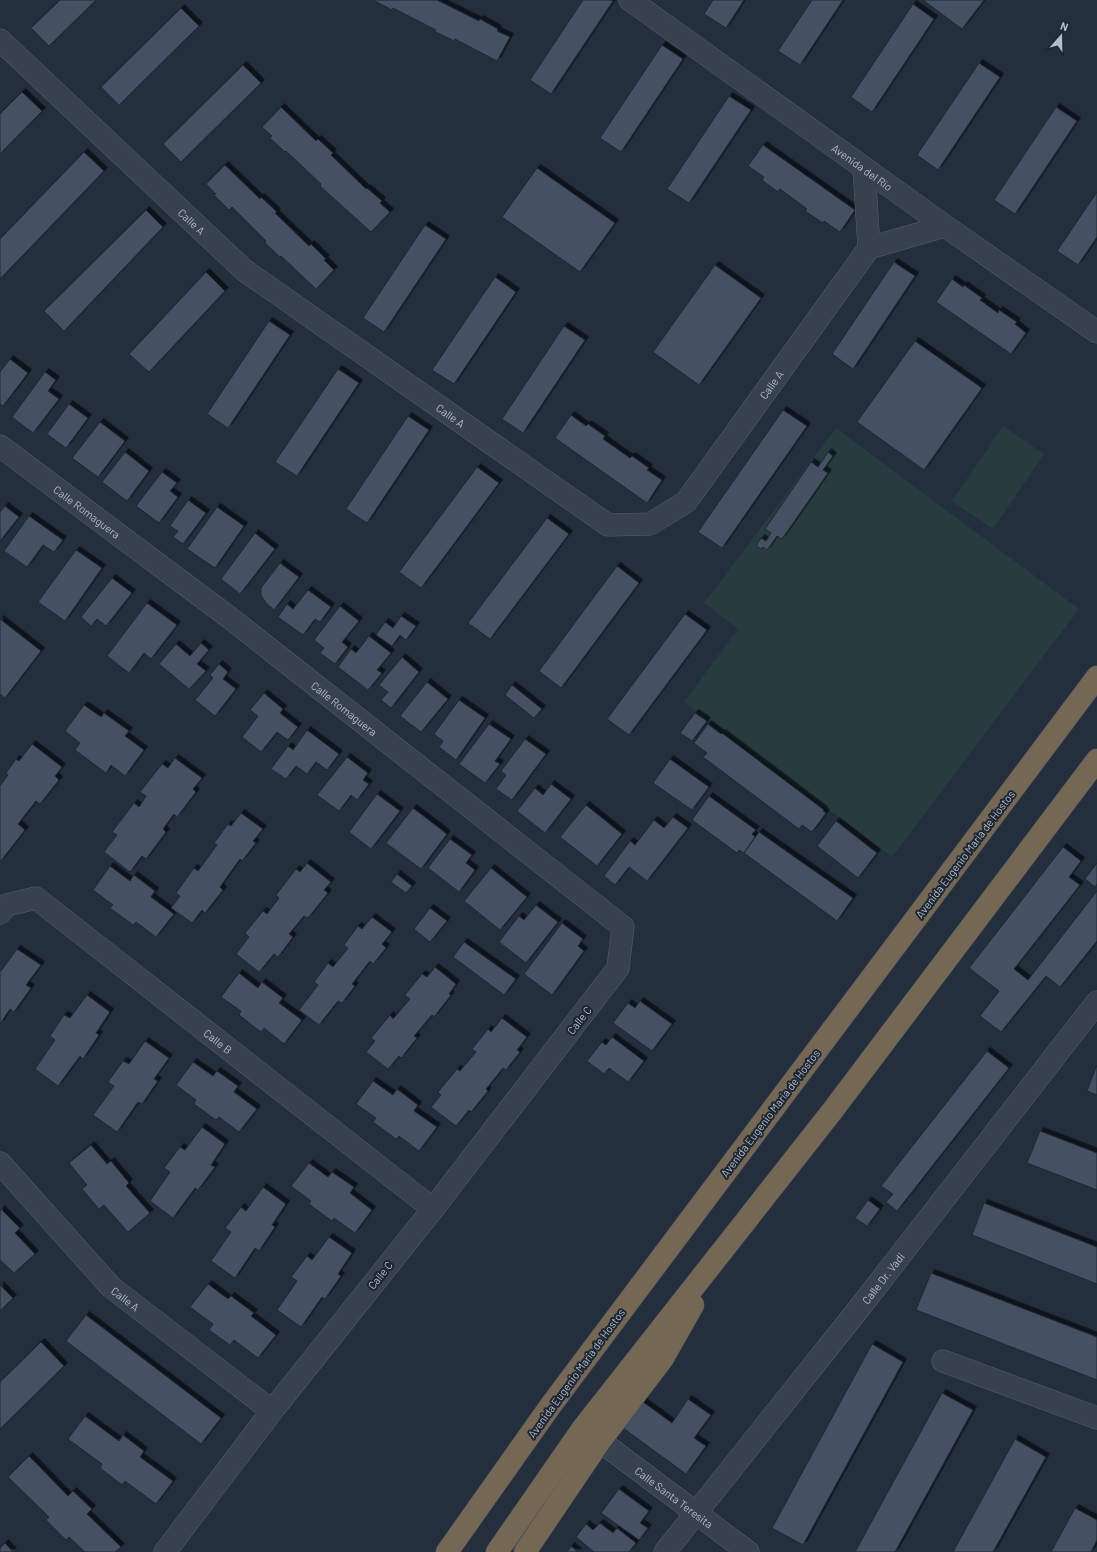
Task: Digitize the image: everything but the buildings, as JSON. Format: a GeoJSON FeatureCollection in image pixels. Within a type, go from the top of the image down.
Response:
{"type":"FeatureCollection","features":[{"type":"Feature","properties":{"kind":"highway","name":"Avenida Eugenio María de Hostos"},"geometry":{"type":"LineString","coordinates":[[448,1552],[551,1405],[1097,677]]}},
{"type":"Feature","properties":{"kind":"highway"},"geometry":{"type":"LineString","coordinates":[[497,1552],[583,1428],[833,1110],[1097,760]]}},
{"type":"Feature","properties":{"kind":"highway"},"geometry":{"type":"LineString","coordinates":[[525,1552],[600,1441],[663,1358],[727,1244]]}},
{"type":"Feature","properties":{"kind":"street","name":"Avenida del Río"},"geometry":{"type":"LineString","coordinates":[[630,0],[945,226],[1097,332]]}},
{"type":"Feature","properties":{"kind":"street","name":"Calle A"},"geometry":{"type":"LineString","coordinates":[[0,40],[244,270],[608,525],[650,524],[686,502],[868,248]]}},
{"type":"Feature","properties":{"kind":"street"},"geometry":{"type":"LineString","coordinates":[[864,168],[868,248],[945,226]]}},
{"type":"Feature","properties":{"kind":"street","name":"Calle Romaguera"},"geometry":{"type":"LineString","coordinates":[[0,446],[230,618],[623,927],[618,968],[595,999]]}},
{"type":"Feature","properties":{"kind":"street","name":"Calle B"},"geometry":{"type":"LineString","coordinates":[[0,913],[7,905],[36,898],[433,1209]]}},
{"type":"Feature","properties":{"kind":"street","name":"Calle C"},"geometry":{"type":"LineString","coordinates":[[165,1552],[272,1411],[433,1209],[595,999]]}},
{"type":"Feature","properties":{"kind":"street","name":"Calle Dr. Vadi"},"geometry":{"type":"LineString","coordinates":[[665,1552],[862,1305],[1097,1002]]}},
{"type":"Feature","properties":{"kind":"street","name":"Calle A"},"geometry":{"type":"LineString","coordinates":[[0,1163],[111,1287],[272,1411]]}},
{"type":"Feature","properties":{"kind":"street"},"geometry":{"type":"LineString","coordinates":[[943,1361],[1097,1418]]}},
{"type":"Feature","properties":{"kind":"street","name":"Calle Santa Teresita"},"geometry":{"type":"LineString","coordinates":[[600,1441],[748,1552]]}},
{"type":"Feature","properties":{"kind":"green space"},"geometry":{"type":"Polygon","coordinates":[[[1003,426],[1044,454],[993,529],[952,501],[1003,426]]]}},
{"type":"Feature","properties":{"kind":"green space"},"geometry":{"type":"Polygon","coordinates":[[[836,428],[1079,609],[892,857],[684,702],[738,629],[704,603],[836,428]]]}}]}
